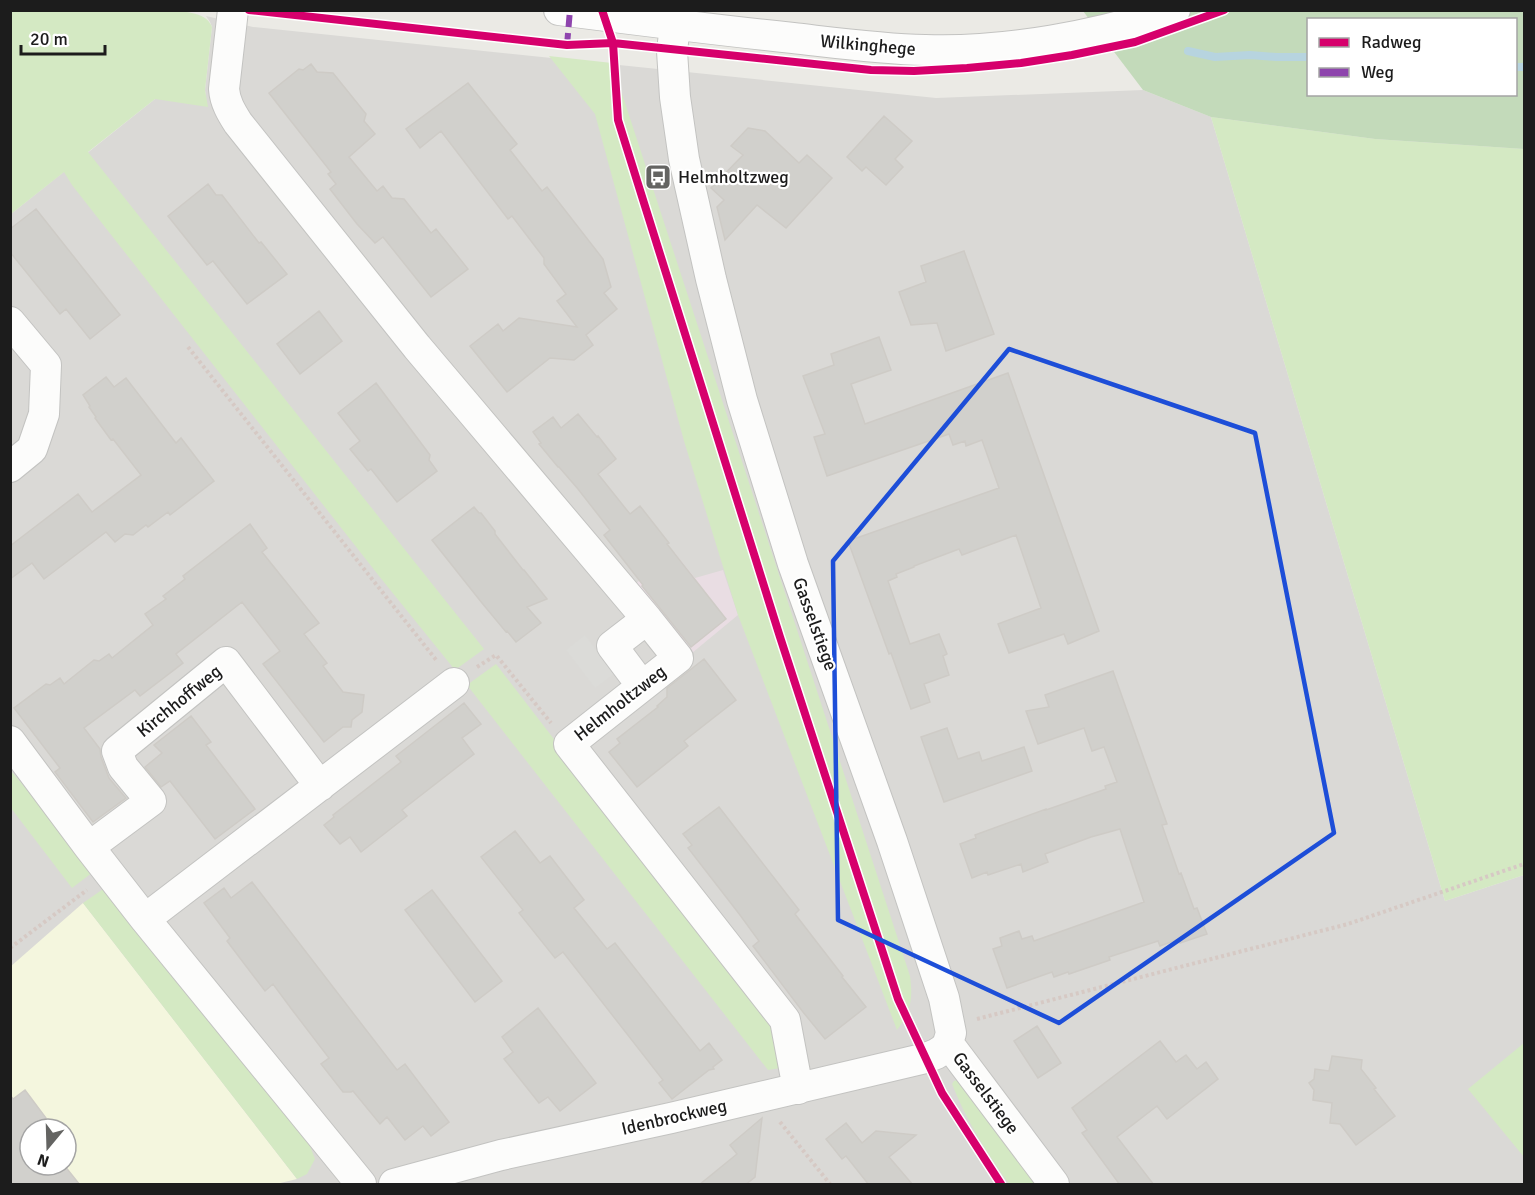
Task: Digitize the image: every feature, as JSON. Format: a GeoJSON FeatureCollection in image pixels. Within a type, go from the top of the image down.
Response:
{"type":"FeatureCollection","features":[{"type":"Feature","properties":{"kind":"street","name":"Helmholtzweg"},"geometry":{"type":"LineString","coordinates":[[233,10],[224,89],[225,97],[238,123],[417,347],[678,658],[568,744],[785,1020],[798,1089]]}},
{"type":"Feature","properties":{"kind":"street","name":"Wilkinghege"},"geometry":{"type":"LineString","coordinates":[[559,10],[606,23],[675,25],[925,50],[959,50],[1035,42],[1103,30],[1175,10]]}},
{"type":"Feature","properties":{"kind":"street","name":"Gasselstiege"},"geometry":{"type":"LineString","coordinates":[[675,25],[672,51],[675,97],[684,159],[711,279],[742,400],[793,564],[907,886],[944,998],[941,1042],[1054,1185]]}},
{"type":"Feature","properties":{"kind":"street"},"geometry":{"type":"LineString","coordinates":[[10,322],[46,365],[44,414],[32,449],[10,467]]}},
{"type":"Feature","properties":{"kind":"street"},"geometry":{"type":"LineString","coordinates":[[642,686],[612,646],[646,619]]}},
{"type":"Feature","properties":{"kind":"street","name":"Kirchhoffweg"},"geometry":{"type":"LineString","coordinates":[[89,847],[151,801],[123,767],[117,752],[226,662],[320,786]]}},
{"type":"Feature","properties":{"kind":"street"},"geometry":{"type":"LineString","coordinates":[[145,919],[454,683]]}},
{"type":"Feature","properties":{"kind":"street"},"geometry":{"type":"LineString","coordinates":[[10,741],[145,919],[361,1185]]}},
{"type":"Feature","properties":{"kind":"street","name":"Idenbrockweg"},"geometry":{"type":"LineString","coordinates":[[394,1185],[501,1155],[798,1089],[941,1042]]}},
{"type":"Feature","properties":{"kind":"path"},"geometry":{"type":"LineString","coordinates":[[606,23],[618,120],[724,462],[898,999],[941,1042],[942,1093],[1001,1185]]}},
{"type":"Feature","properties":{"kind":"path"},"geometry":{"type":"LineString","coordinates":[[188,347],[454,683],[496,655],[568,744]]}},
{"type":"Feature","properties":{"kind":"path"},"geometry":{"type":"LineString","coordinates":[[941,1042],[1007,1011],[1348,924],[1524,864]]}},
{"type":"Feature","properties":{"kind":"path"},"geometry":{"type":"LineString","coordinates":[[10,948],[110,874]]}},
{"type":"Feature","properties":{"kind":"path"},"geometry":{"type":"LineString","coordinates":[[760,1097],[830,1185]]}},
{"type":"Feature","properties":{"kind":"highlighted area"},"geometry":{"type":"Polygon","coordinates":[[[1009,349],[1255,433],[1334,833],[1059,1023],[838,920],[833,561],[1009,349]]]}},
{"type":"Feature","properties":{"kind":"shaded area"},"geometry":{"type":"Polygon","coordinates":[[[1083,11],[1524,11],[1524,149],[1375,139],[1211,117],[1143,90],[1083,11]]]}},
{"type":"Feature","properties":{"kind":"shaded area"},"geometry":{"type":"Polygon","coordinates":[[[206,16],[253,27],[936,98],[1143,90],[1211,117],[1445,901],[1524,875],[1524,1184],[11,1184],[11,214],[155,99],[206,97],[212,27],[206,16]]]}},
{"type":"Feature","properties":{"kind":"shaded area"},"geometry":{"type":"Polygon","coordinates":[[[675,553],[695,578],[723,570],[738,615],[686,658],[630,588],[675,553]]]}},
{"type":"Feature","properties":{"kind":"shaded area"},"geometry":{"type":"Polygon","coordinates":[[[585,635],[614,674],[595,688],[566,650],[585,635]]]}},
{"type":"Feature","properties":{"kind":"shaded area"},"geometry":{"type":"Polygon","coordinates":[[[83,903],[297,1179],[276,1184],[11,1184],[10,967],[83,903]]]}},
{"type":"Feature","properties":{"kind":"green space"},"geometry":{"type":"Polygon","coordinates":[[[165,10],[204,17],[212,27],[205,90],[208,107],[155,99],[88,152],[484,649],[455,670],[64,172],[11,214],[11,11],[165,10]]]}},
{"type":"Feature","properties":{"kind":"green space"},"geometry":{"type":"Polygon","coordinates":[[[549,56],[612,63],[910,976],[910,1005],[897,1030],[738,615],[684,441],[595,114],[549,56]]]}},
{"type":"Feature","properties":{"kind":"green space"},"geometry":{"type":"Polygon","coordinates":[[[1211,117],[1375,139],[1524,149],[1524,875],[1445,901],[1211,117]]]}},
{"type":"Feature","properties":{"kind":"green space"},"geometry":{"type":"Polygon","coordinates":[[[496,664],[776,1027],[786,1067],[768,1070],[467,685],[496,664]]]}},
{"type":"Feature","properties":{"kind":"green space"},"geometry":{"type":"Polygon","coordinates":[[[10,770],[97,869],[72,888],[11,808],[10,770]]]}},
{"type":"Feature","properties":{"kind":"green space"},"geometry":{"type":"Polygon","coordinates":[[[109,885],[310,1146],[315,1159],[307,1174],[297,1179],[83,903],[109,885]]]}},
{"type":"Feature","properties":{"kind":"green space"},"geometry":{"type":"Polygon","coordinates":[[[1524,1043],[1524,1157],[1468,1089],[1524,1043]]]}},
{"type":"Feature","properties":{"kind":"green space"},"geometry":{"type":"Polygon","coordinates":[[[960,1079],[1039,1184],[1009,1184],[964,1110],[952,1084],[960,1079]]]}},
{"type":"Feature","properties":{"kind":"building"},"geometry":{"type":"Polygon","coordinates":[[[311,64],[317,72],[333,73],[366,114],[364,121],[375,134],[349,157],[377,191],[383,186],[392,198],[404,199],[431,233],[436,229],[468,269],[431,297],[383,237],[375,243],[357,224],[330,189],[336,184],[328,174],[331,172],[269,93],[299,69],[303,70],[311,64]]]}},
{"type":"Feature","properties":{"kind":"building"},"geometry":{"type":"Polygon","coordinates":[[[468,83],[517,144],[510,150],[542,191],[547,187],[603,259],[611,287],[604,293],[617,309],[586,335],[593,345],[574,360],[550,358],[507,392],[470,346],[498,324],[503,331],[519,318],[577,327],[557,301],[566,294],[544,264],[544,258],[512,216],[508,219],[441,131],[420,148],[406,129],[468,83]]]}},
{"type":"Feature","properties":{"kind":"building"},"geometry":{"type":"Polygon","coordinates":[[[884,116],[912,141],[895,159],[903,167],[886,185],[866,167],[862,171],[847,157],[884,116]]]}},
{"type":"Feature","properties":{"kind":"building"},"geometry":{"type":"Polygon","coordinates":[[[748,128],[765,131],[799,163],[807,155],[832,178],[786,228],[757,205],[725,240],[717,207],[724,200],[711,188],[743,155],[731,146],[748,128]]]}},
{"type":"Feature","properties":{"kind":"building"},"geometry":{"type":"Polygon","coordinates":[[[208,184],[216,195],[222,195],[259,243],[261,242],[287,274],[247,304],[213,261],[207,265],[168,216],[208,184]]]}},
{"type":"Feature","properties":{"kind":"building"},"geometry":{"type":"Polygon","coordinates":[[[36,209],[120,315],[90,339],[66,309],[60,314],[10,252],[10,229],[36,209]]]}},
{"type":"Feature","properties":{"kind":"building"},"geometry":{"type":"Polygon","coordinates":[[[964,251],[994,334],[946,351],[937,323],[911,325],[899,292],[926,282],[921,266],[964,251]]]}},
{"type":"Feature","properties":{"kind":"building"},"geometry":{"type":"Polygon","coordinates":[[[319,311],[342,341],[300,374],[277,344],[319,311]]]}},
{"type":"Feature","properties":{"kind":"building"},"geometry":{"type":"Polygon","coordinates":[[[879,337],[891,370],[851,384],[865,424],[1008,373],[1099,631],[1068,644],[1064,634],[1009,653],[998,624],[1041,608],[1016,535],[962,555],[959,549],[914,566],[896,574],[897,577],[888,581],[910,644],[939,634],[947,654],[943,656],[949,675],[924,684],[930,702],[911,709],[848,541],[999,488],[982,440],[966,446],[965,441],[953,445],[949,434],[827,476],[814,437],[825,434],[803,376],[834,365],[831,354],[879,337]]]}},
{"type":"Feature","properties":{"kind":"building"},"geometry":{"type":"Polygon","coordinates":[[[106,377],[114,387],[126,378],[176,443],[181,438],[214,481],[170,515],[168,512],[133,535],[125,534],[115,542],[106,532],[44,579],[32,563],[10,579],[10,546],[78,494],[92,512],[141,475],[95,418],[83,395],[106,377]]]}},
{"type":"Feature","properties":{"kind":"building"},"geometry":{"type":"Polygon","coordinates":[[[376,383],[430,455],[429,460],[437,471],[397,502],[371,469],[368,471],[350,449],[360,441],[338,413],[376,383]]]}},
{"type":"Feature","properties":{"kind":"building"},"geometry":{"type":"Polygon","coordinates":[[[578,414],[616,459],[598,474],[630,514],[640,506],[726,619],[691,647],[604,535],[610,530],[539,444],[541,443],[533,432],[553,417],[561,428],[578,414]]]}},
{"type":"Feature","properties":{"kind":"building"},"geometry":{"type":"Polygon","coordinates":[[[474,507],[547,599],[527,607],[541,623],[516,642],[432,540],[474,507]]]}},
{"type":"Feature","properties":{"kind":"building"},"geometry":{"type":"Polygon","coordinates":[[[250,524],[267,548],[262,552],[319,623],[304,634],[327,663],[323,666],[343,692],[364,695],[362,712],[352,720],[351,727],[343,727],[324,742],[263,664],[280,651],[242,602],[176,654],[183,663],[140,696],[135,690],[84,728],[100,749],[109,778],[126,798],[93,822],[55,772],[60,768],[14,708],[46,684],[50,685],[60,678],[64,684],[94,660],[99,661],[109,654],[112,658],[153,625],[145,614],[166,599],[163,596],[185,579],[183,576],[250,524]]]}},
{"type":"Feature","properties":{"kind":"building"},"geometry":{"type":"Polygon","coordinates":[[[704,659],[736,700],[684,741],[688,746],[637,787],[609,752],[620,743],[617,739],[658,707],[667,697],[667,688],[704,659]]]}},
{"type":"Feature","properties":{"kind":"building"},"geometry":{"type":"Polygon","coordinates":[[[1113,671],[1167,824],[1162,825],[1179,874],[1181,873],[1194,909],[1197,908],[1207,934],[1180,943],[1179,939],[1160,946],[1158,941],[1109,957],[1110,960],[1069,974],[1068,972],[1054,977],[1052,972],[1007,988],[993,949],[1002,946],[1000,938],[1019,931],[1022,939],[1032,936],[1034,941],[1144,902],[1120,829],[1045,854],[1048,862],[1023,872],[1021,864],[972,878],[960,844],[976,838],[975,835],[1106,789],[1105,786],[1117,782],[1104,747],[1092,751],[1084,728],[1038,744],[1026,711],[1049,707],[1045,695],[1113,671]]]}},
{"type":"Feature","properties":{"kind":"building"},"geometry":{"type":"Polygon","coordinates":[[[464,703],[481,724],[462,738],[474,754],[402,810],[407,816],[361,852],[350,837],[340,844],[324,825],[334,817],[333,815],[401,762],[396,756],[464,703]]]}},
{"type":"Feature","properties":{"kind":"building"},"geometry":{"type":"Polygon","coordinates":[[[191,716],[211,742],[206,745],[255,809],[215,839],[170,781],[161,787],[145,767],[162,753],[154,745],[191,716]]]}},
{"type":"Feature","properties":{"kind":"building"},"geometry":{"type":"Polygon","coordinates":[[[947,728],[958,759],[979,752],[982,761],[1024,747],[1032,771],[944,802],[921,737],[947,728]]]}},
{"type":"Feature","properties":{"kind":"building"},"geometry":{"type":"Polygon","coordinates":[[[719,807],[799,910],[795,914],[866,1007],[825,1039],[753,946],[759,941],[688,848],[692,845],[683,834],[719,807]]]}},
{"type":"Feature","properties":{"kind":"building"},"geometry":{"type":"Polygon","coordinates":[[[515,831],[540,863],[550,856],[584,900],[574,908],[607,949],[615,943],[700,1051],[709,1043],[722,1060],[713,1067],[714,1069],[709,1070],[672,1099],[659,1083],[663,1080],[563,952],[555,958],[519,913],[523,910],[481,857],[515,831]]]}},
{"type":"Feature","properties":{"kind":"building"},"geometry":{"type":"Polygon","coordinates":[[[252,882],[397,1070],[405,1064],[449,1122],[431,1136],[423,1126],[405,1140],[387,1117],[380,1124],[353,1091],[343,1092],[321,1064],[329,1058],[273,984],[265,991],[227,941],[230,938],[204,903],[224,888],[231,898],[252,882]]]}},
{"type":"Feature","properties":{"kind":"building"},"geometry":{"type":"Polygon","coordinates":[[[432,890],[502,981],[475,1002],[405,910],[432,890]]]}},
{"type":"Feature","properties":{"kind":"building"},"geometry":{"type":"Polygon","coordinates":[[[538,1008],[596,1083],[560,1111],[548,1097],[539,1103],[504,1059],[513,1052],[502,1037],[538,1008]]]}},
{"type":"Feature","properties":{"kind":"building"},"geometry":{"type":"Polygon","coordinates":[[[1037,1026],[1061,1063],[1038,1078],[1014,1041],[1037,1026]]]}},
{"type":"Feature","properties":{"kind":"building"},"geometry":{"type":"Polygon","coordinates":[[[1160,1041],[1176,1062],[1186,1055],[1197,1069],[1206,1062],[1218,1079],[1167,1119],[1157,1106],[1117,1137],[1154,1185],[1120,1185],[1082,1133],[1087,1130],[1072,1108],[1160,1041]]]}},
{"type":"Feature","properties":{"kind":"building"},"geometry":{"type":"Polygon","coordinates":[[[1332,1056],[1362,1060],[1361,1069],[1395,1116],[1356,1145],[1340,1124],[1330,1123],[1332,1103],[1313,1100],[1314,1090],[1309,1083],[1314,1079],[1315,1069],[1329,1071],[1332,1056]]]}},
{"type":"Feature","properties":{"kind":"building"},"geometry":{"type":"Polygon","coordinates":[[[25,1090],[45,1117],[18,1117],[18,1177],[74,1177],[80,1185],[10,1185],[10,1095],[13,1099],[25,1090]]]}},
{"type":"Feature","properties":{"kind":"building"},"geometry":{"type":"Polygon","coordinates":[[[762,1118],[755,1177],[745,1185],[699,1185],[737,1154],[730,1145],[762,1118]]]}},
{"type":"Feature","properties":{"kind":"building"},"geometry":{"type":"Polygon","coordinates":[[[846,1123],[862,1143],[876,1131],[916,1135],[889,1157],[913,1185],[869,1185],[846,1156],[842,1159],[826,1139],[846,1123]]]}},
{"type":"Feature","properties":{"kind":"waterway"},"geometry":{"type":"LineString","coordinates":[[1188,51],[1215,57],[1250,55],[1307,57]]}},
{"type":"Feature","properties":{"kind":"waterway"},"geometry":{"type":"LineString","coordinates":[[1517,67],[1524,67]]}},
{"type":"Feature","properties":{"kind":"marked path"},"geometry":{"type":"LineString","coordinates":[[567,45],[570,10]]}},
{"type":"Feature","properties":{"kind":"cycle path"},"geometry":{"type":"LineString","coordinates":[[249,10],[567,45],[613,43],[871,70],[914,71],[1021,63],[1072,55],[1135,42],[1224,10]]}},
{"type":"Feature","properties":{"kind":"cycle path"},"geometry":{"type":"LineString","coordinates":[[602,10],[613,43],[618,120],[780,637],[898,999],[942,1093],[1001,1184]]}},
{"type":"Feature","properties":{"kind":"place","name":"Helmholtzweg"},"geometry":{"type":"Point","coordinates":[658,177]}}]}
